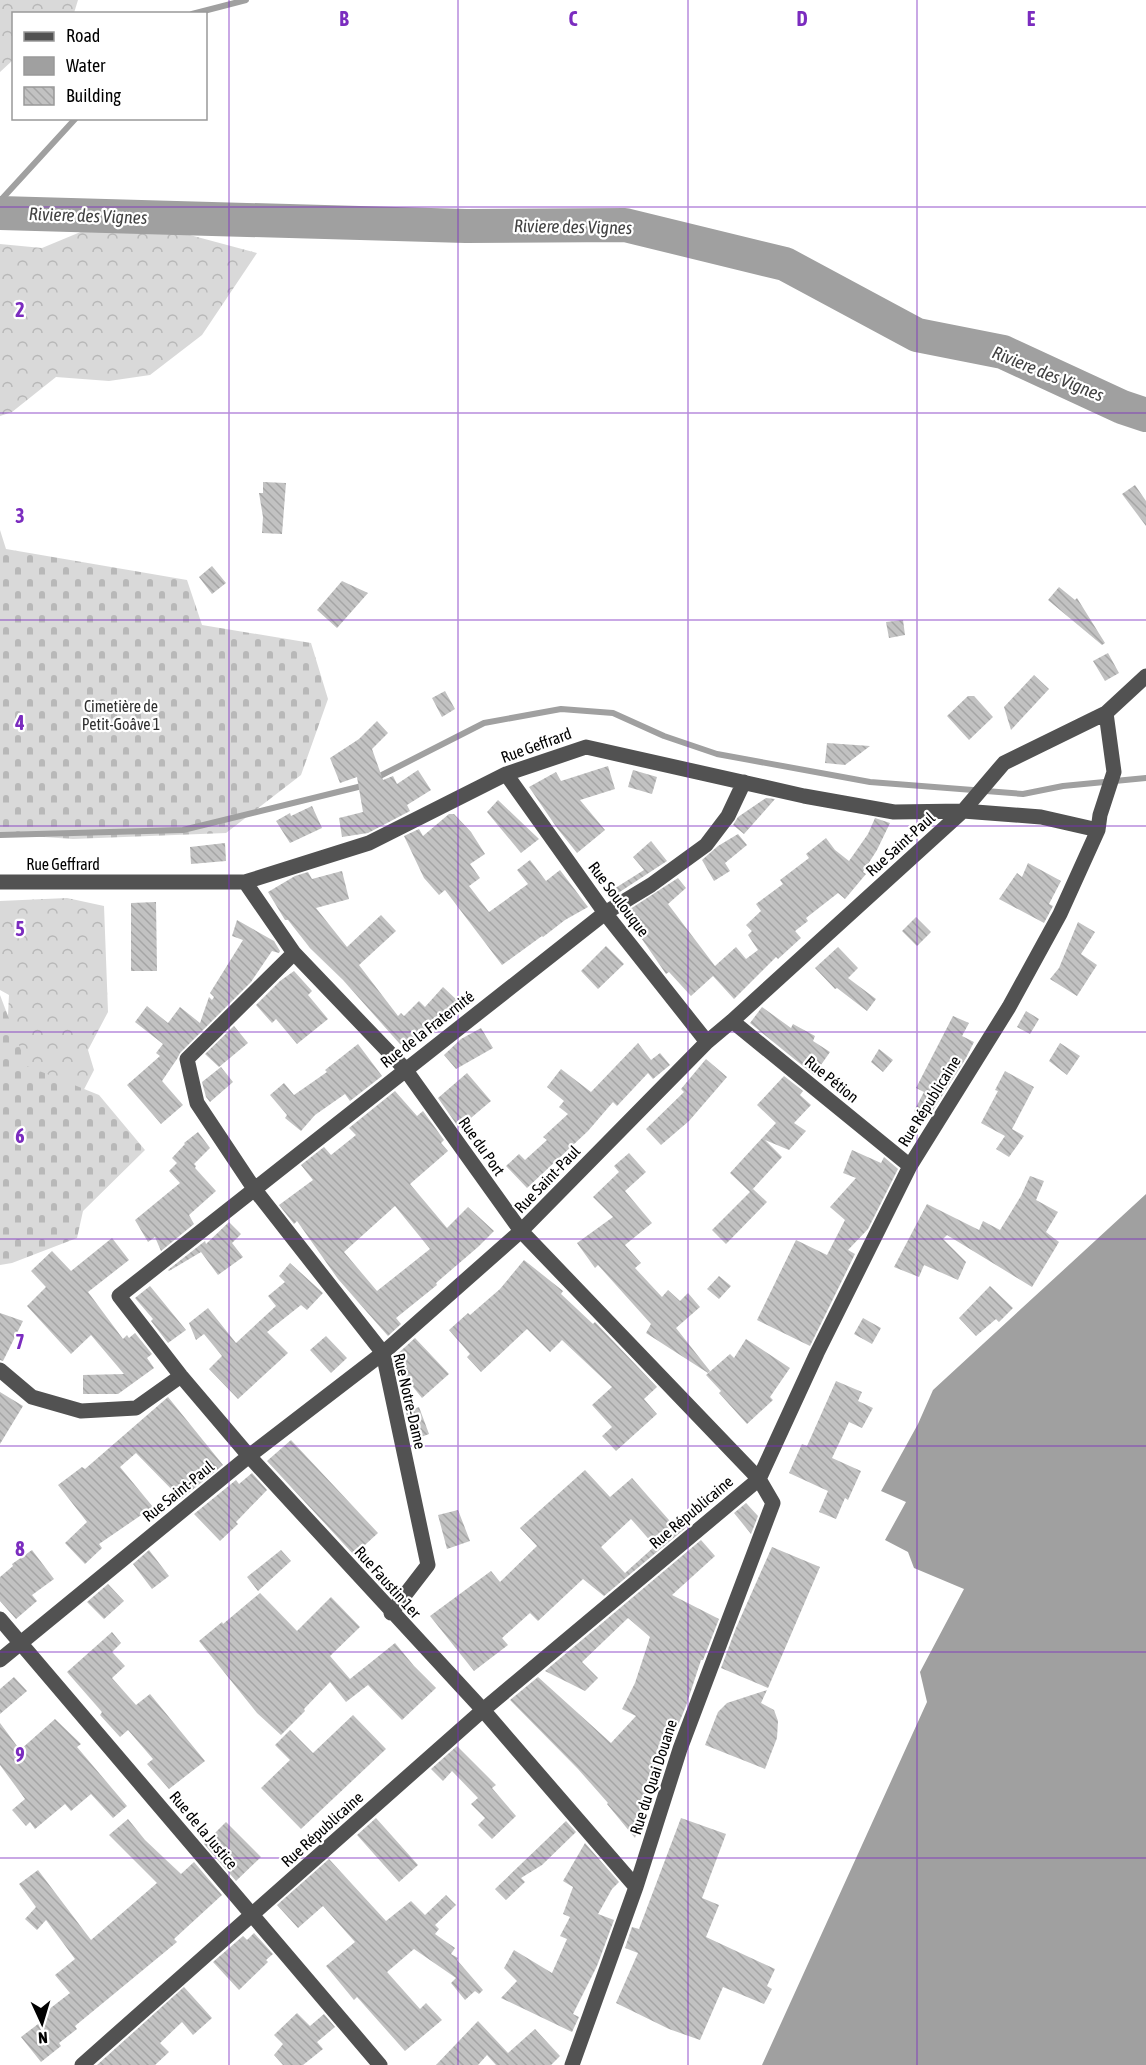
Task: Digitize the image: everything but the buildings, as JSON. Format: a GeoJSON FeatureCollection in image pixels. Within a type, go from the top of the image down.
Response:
{"type":"FeatureCollection","features":[{"type":"Feature","properties":{"kind":"street","name":"Rue Saint-Paul"},"geometry":{"type":"LineString","coordinates":[[0,1660],[249,1456],[383,1353],[521,1232],[707,1042],[963,811],[1004,763],[1106,713],[1146,676]]}},
{"type":"Feature","properties":{"kind":"street","name":"Rue Républicaine"},"geometry":{"type":"LineString","coordinates":[[82,2065],[483,1710],[759,1479],[817,1353],[910,1166],[1009,1007],[1060,914],[1099,822],[1114,772],[1106,713]]}},
{"type":"Feature","properties":{"kind":"street","name":"Rue Geffrard"},"geometry":{"type":"LineString","coordinates":[[0,882],[245,882],[369,843],[506,774],[586,747],[804,796],[894,812],[963,811],[1099,822]]}},
{"type":"Feature","properties":{"kind":"street","name":"Rue Soulouque"},"geometry":{"type":"LineString","coordinates":[[506,774],[605,913],[707,1042]]}},
{"type":"Feature","properties":{"kind":"street","name":"Rue de la Fraternité"},"geometry":{"type":"LineString","coordinates":[[119,1296],[605,913],[651,885],[706,845],[728,816],[744,782]]}},
{"type":"Feature","properties":{"kind":"street","name":"Rue du Port"},"geometry":{"type":"LineString","coordinates":[[245,882],[294,953],[405,1069],[521,1232],[759,1479],[773,1503]]}},
{"type":"Feature","properties":{"kind":"street","name":"Rue Notre-Dame"},"geometry":{"type":"LineString","coordinates":[[294,953],[188,1059],[197,1103],[255,1190],[383,1353],[428,1565],[391,1612]]}},
{"type":"Feature","properties":{"kind":"street","name":"Rue Pétion"},"geometry":{"type":"LineString","coordinates":[[732,1021],[910,1166]]}},
{"type":"Feature","properties":{"kind":"street","name":"Rue Faustin 1er"},"geometry":{"type":"LineString","coordinates":[[119,1296],[181,1376],[249,1456],[483,1710],[636,1887]]}},
{"type":"Feature","properties":{"kind":"street"},"geometry":{"type":"LineString","coordinates":[[0,1370],[32,1397],[81,1412],[136,1408],[181,1376]]}},
{"type":"Feature","properties":{"kind":"street","name":"Rue du Quai Douane"},"geometry":{"type":"LineString","coordinates":[[572,2065],[636,1887],[680,1749],[773,1503]]}},
{"type":"Feature","properties":{"kind":"street","name":"Rue de la Justice"},"geometry":{"type":"LineString","coordinates":[[0,1619],[380,2065]]}},
{"type":"Feature","properties":{"kind":"green space"},"geometry":{"type":"Polygon","coordinates":[[[0,0],[78,0],[74,12],[12,12],[12,61],[0,72],[0,0]]]}},
{"type":"Feature","properties":{"kind":"green space"},"geometry":{"type":"Polygon","coordinates":[[[119,216],[257,253],[202,335],[150,375],[109,381],[56,377],[12,412],[0,416],[0,244],[42,248],[119,216]]]}},
{"type":"Feature","properties":{"kind":"green space","name":"Cimetière de Petit-Goâve 1"},"geometry":{"type":"Polygon","coordinates":[[[0,530],[6,549],[187,580],[202,625],[311,643],[328,699],[301,775],[226,833],[73,839],[0,834],[0,530]]]}},
{"type":"Feature","properties":{"kind":"green space"},"geometry":{"type":"Polygon","coordinates":[[[67,898],[104,906],[108,1012],[88,1050],[94,1070],[78,1101],[5,1074],[9,995],[0,990],[0,901],[67,898]]]}},
{"type":"Feature","properties":{"kind":"green space"},"geometry":{"type":"Polygon","coordinates":[[[0,995],[27,1066],[99,1095],[145,1150],[83,1211],[77,1238],[12,1263],[0,1265],[0,995]]]}},
{"type":"Feature","properties":{"kind":"water"},"geometry":{"type":"Polygon","coordinates":[[[1146,1194],[1146,2065],[762,2065],[927,1702],[920,1672],[964,1589],[914,1568],[908,1552],[885,1540],[906,1502],[881,1491],[918,1424],[933,1390],[1146,1194]]]}},
{"type":"Feature","properties":{"kind":"waterway","name":"Riviere des Vignes"},"geometry":{"type":"LineString","coordinates":[[200,12],[246,0]]}},
{"type":"Feature","properties":{"kind":"waterway","name":"Riviere des Vignes"},"geometry":{"type":"LineString","coordinates":[[0,201],[74,120]]}},
{"type":"Feature","properties":{"kind":"waterway","name":"Riviere des Vignes"},"geometry":{"type":"LineString","coordinates":[[0,213],[466,226],[625,225],[785,264],[917,335],[1003,352],[1122,407],[1146,415]]}},
{"type":"Feature","properties":{"kind":"waterway"},"geometry":{"type":"LineString","coordinates":[[374,779],[484,723],[561,709],[613,713],[664,736],[717,754],[870,782],[1023,794],[1063,786],[1146,778]]}},
{"type":"Feature","properties":{"kind":"waterway"},"geometry":{"type":"LineString","coordinates":[[0,835],[183,830],[358,787],[365,783]]}}]}
